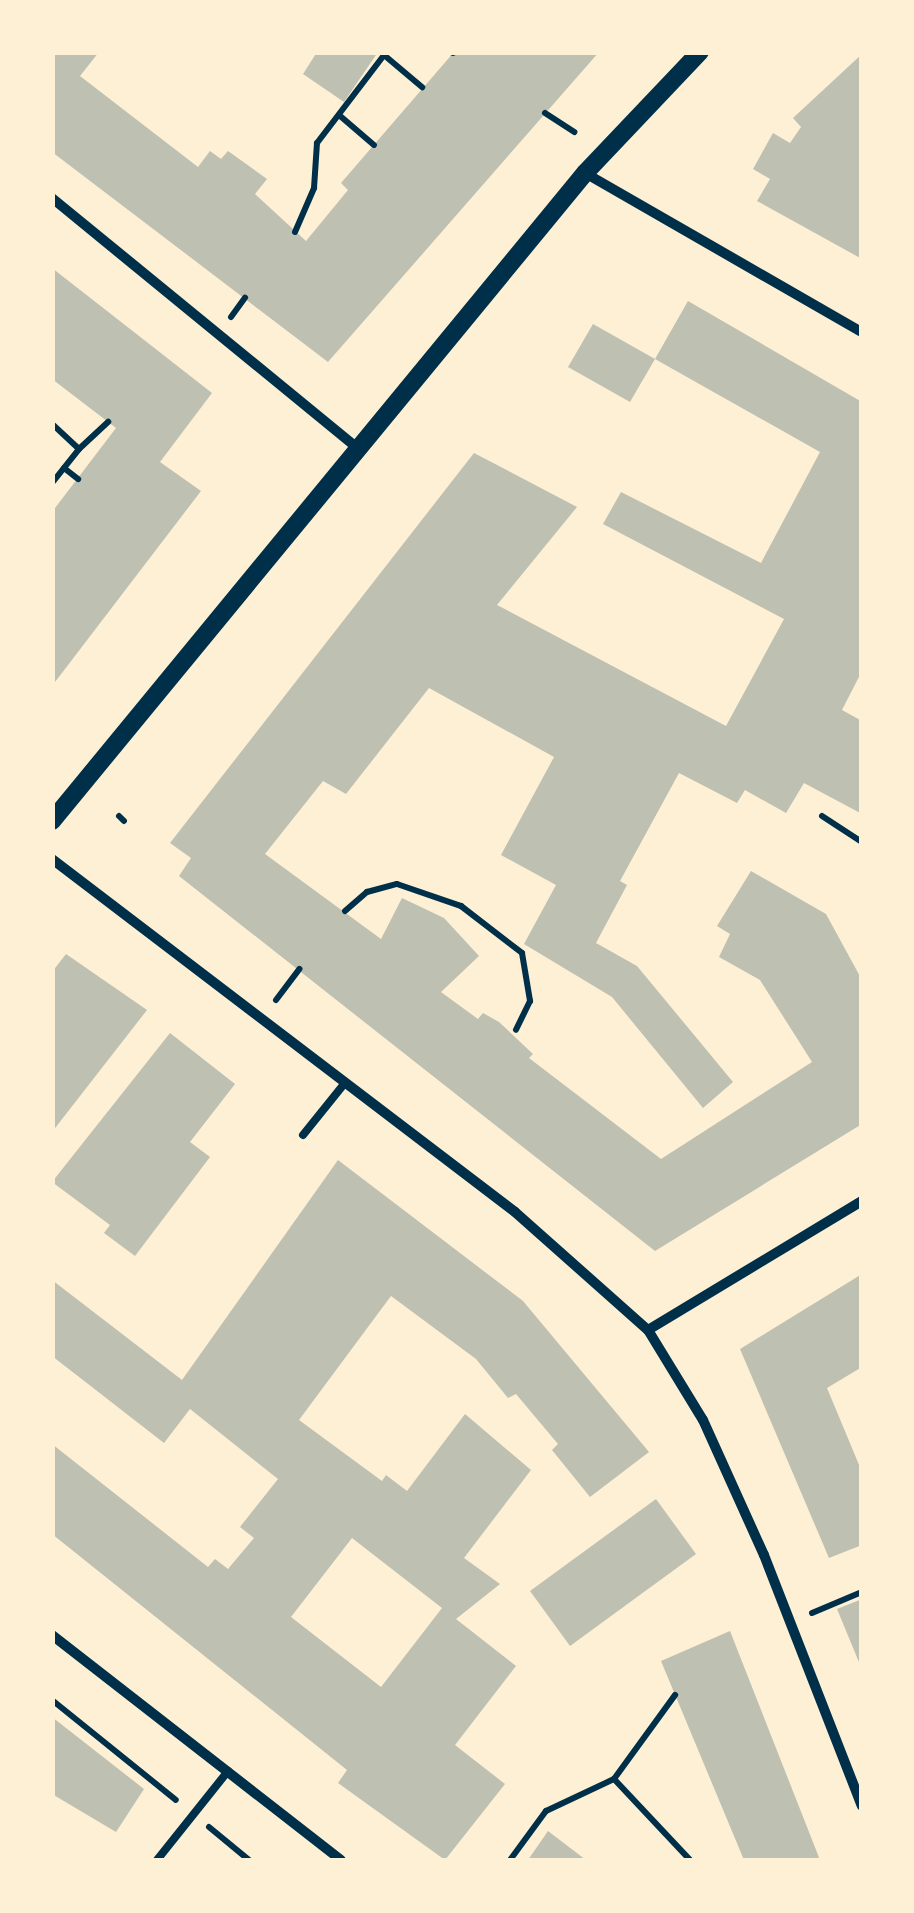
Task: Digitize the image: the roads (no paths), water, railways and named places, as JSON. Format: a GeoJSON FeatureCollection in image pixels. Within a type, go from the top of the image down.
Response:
{"type":"FeatureCollection","features":[{"type":"Feature","properties":{"kind":"street"},"geometry":{"type":"LineString","coordinates":[[52,820],[356,446],[585,173],[700,52]]}},
{"type":"Feature","properties":{"kind":"street"},"geometry":{"type":"LineString","coordinates":[[585,173],[862,332]]}},
{"type":"Feature","properties":{"kind":"street"},"geometry":{"type":"LineString","coordinates":[[52,198],[356,446]]}},
{"type":"Feature","properties":{"kind":"street"},"geometry":{"type":"LineString","coordinates":[[52,859],[515,1212],[648,1330],[703,1420],[790,1622],[862,1806]]}},
{"type":"Feature","properties":{"kind":"street"},"geometry":{"type":"LineString","coordinates":[[648,1330],[862,1201]]}},
{"type":"Feature","properties":{"kind":"street"},"geometry":{"type":"LineString","coordinates":[[52,1636],[341,1860]]}},
{"type":"Feature","properties":{"kind":"lane"},"geometry":{"type":"LineString","coordinates":[[303,1134],[345,1083]]}},
{"type":"Feature","properties":{"kind":"lane"},"geometry":{"type":"LineString","coordinates":[[156,1860],[228,1771]]}}]}
